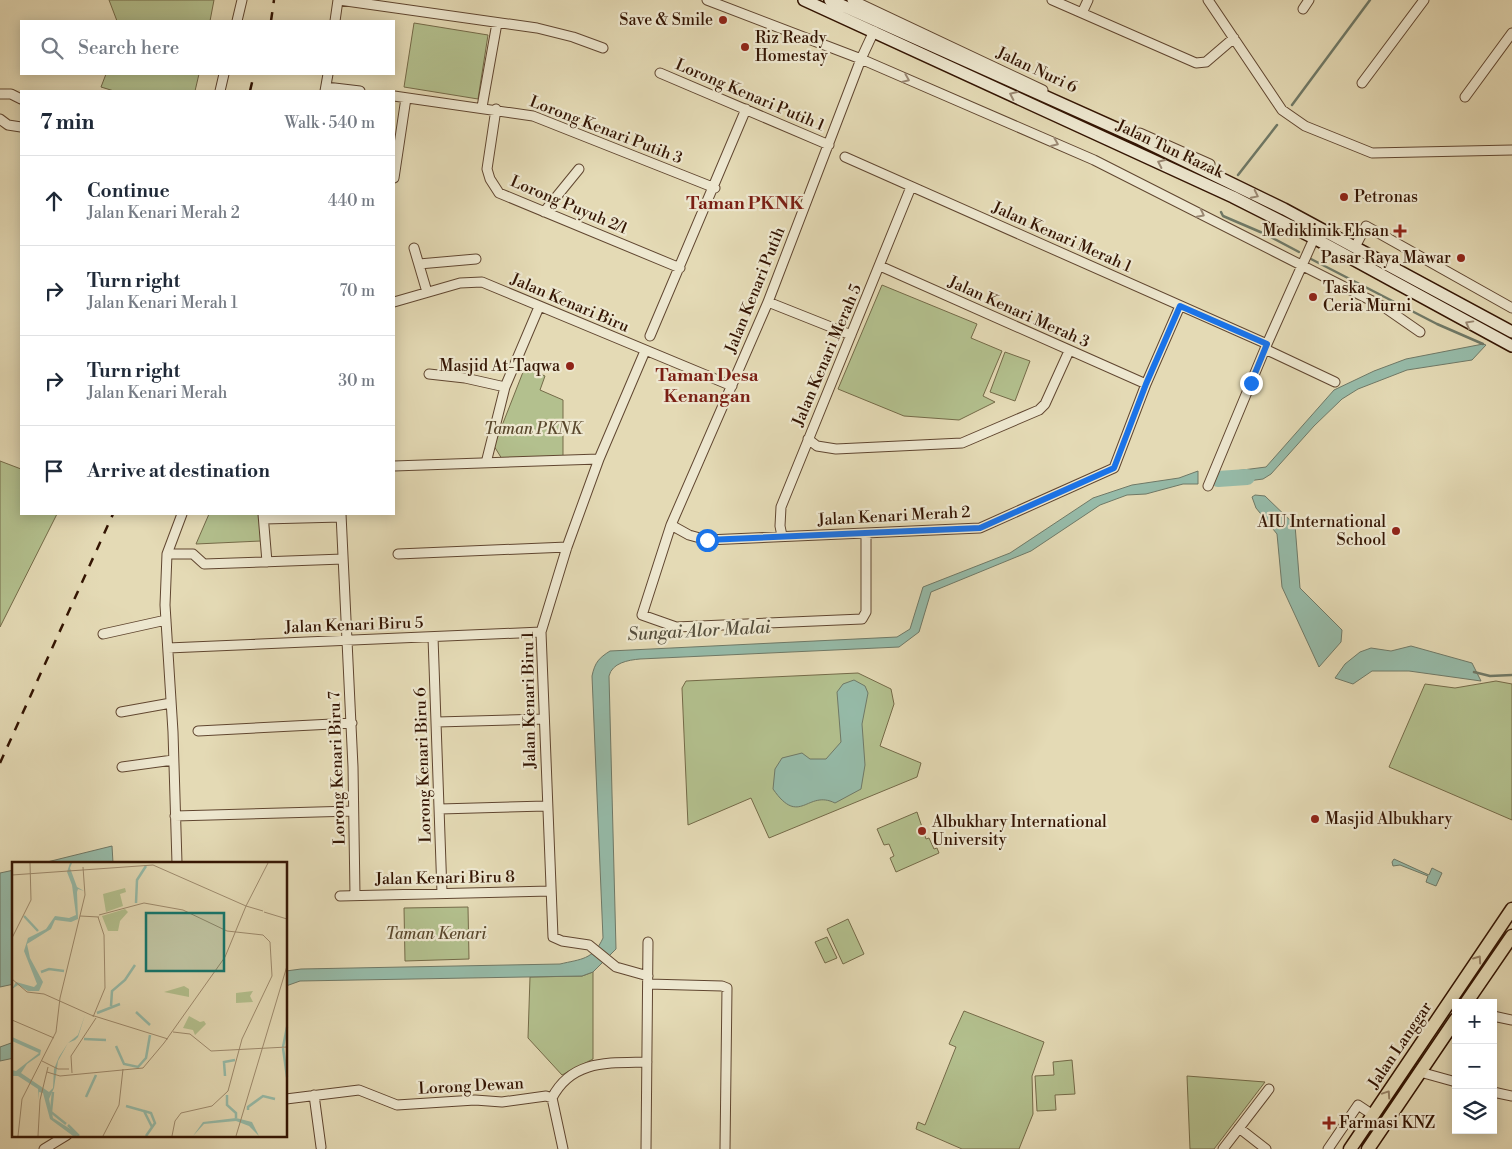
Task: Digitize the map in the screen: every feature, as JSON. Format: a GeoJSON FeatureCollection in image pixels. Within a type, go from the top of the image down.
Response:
{"type":"FeatureCollection","features":[{"type":"Feature","properties":{"kind":"main road","name":"Jalan Tun Razak"},"geometry":{"type":"LineString","coordinates":[[804,0],[1142,154],[1314,238],[1512,346]]}},
{"type":"Feature","properties":{"kind":"main road","name":"Jalan Tun Razak"},"geometry":{"type":"LineString","coordinates":[[830,0],[1197,163],[1320,227],[1512,332]]}},
{"type":"Feature","properties":{"kind":"main road","name":"Jalan Langgar"},"geometry":{"type":"LineString","coordinates":[[1350,1149],[1512,909]]}},
{"type":"Feature","properties":{"kind":"main road"},"geometry":{"type":"LineString","coordinates":[[1469,999],[1512,936]]}},
{"type":"Feature","properties":{"kind":"main road","name":"Jalan Langgar"},"geometry":{"type":"LineString","coordinates":[[1368,1149],[1452,1024]]}},
{"type":"Feature","properties":{"kind":"street"},"geometry":{"type":"LineString","coordinates":[[237,20],[242,0]]}},
{"type":"Feature","properties":{"kind":"street"},"geometry":{"type":"LineString","coordinates":[[335,20],[339,0],[556,32],[602,48]]}},
{"type":"Feature","properties":{"kind":"street"},"geometry":{"type":"LineString","coordinates":[[707,0],[861,59],[1094,160],[1384,307],[1420,332]]}},
{"type":"Feature","properties":{"kind":"street","name":"Jalan Nuri 6"},"geometry":{"type":"LineString","coordinates":[[852,0],[1197,163],[1210,164]]}},
{"type":"Feature","properties":{"kind":"street"},"geometry":{"type":"LineString","coordinates":[[1052,0],[1196,63],[1206,62],[1234,38]]}},
{"type":"Feature","properties":{"kind":"street"},"geometry":{"type":"LineString","coordinates":[[1082,14],[1088,0]]}},
{"type":"Feature","properties":{"kind":"street"},"geometry":{"type":"LineString","coordinates":[[1208,0],[1282,110],[1290,117],[1361,150],[1372,153],[1512,150]]}},
{"type":"Feature","properties":{"kind":"street"},"geometry":{"type":"LineString","coordinates":[[1303,9],[1309,0]]}},
{"type":"Feature","properties":{"kind":"street"},"geometry":{"type":"LineString","coordinates":[[1362,83],[1424,0]]}},
{"type":"Feature","properties":{"kind":"street"},"geometry":{"type":"LineString","coordinates":[[482,107],[497,22]]}},
{"type":"Feature","properties":{"kind":"street","name":"Jalan Kenari Putih"},"geometry":{"type":"LineString","coordinates":[[866,533],[866,612],[862,619],[676,627],[657,622],[642,615],[671,525],[768,302],[861,59],[874,31]]}},
{"type":"Feature","properties":{"kind":"street"},"geometry":{"type":"LineString","coordinates":[[1465,97],[1512,33]]}},
{"type":"Feature","properties":{"kind":"street","name":"Lorong Kenari Putih 1"},"geometry":{"type":"LineString","coordinates":[[660,73],[829,145]]}},
{"type":"Feature","properties":{"kind":"street"},"geometry":{"type":"LineString","coordinates":[[220,90],[224,75]]}},
{"type":"Feature","properties":{"kind":"street"},"geometry":{"type":"LineString","coordinates":[[328,75],[326,89],[343,90]]}},
{"type":"Feature","properties":{"kind":"street"},"geometry":{"type":"LineString","coordinates":[[0,94],[11,94],[20,98]]}},
{"type":"Feature","properties":{"kind":"street","name":"Lorong Kenari Putih 3"},"geometry":{"type":"LineString","coordinates":[[395,96],[496,109],[548,121],[714,188]]}},
{"type":"Feature","properties":{"kind":"street"},"geometry":{"type":"LineString","coordinates":[[395,171],[406,98]]}},
{"type":"Feature","properties":{"kind":"street","name":"Lorong Puyuh 2/1"},"geometry":{"type":"LineString","coordinates":[[496,109],[486,169],[499,192],[680,268]]}},
{"type":"Feature","properties":{"kind":"street"},"geometry":{"type":"LineString","coordinates":[[650,336],[746,109]]}},
{"type":"Feature","properties":{"kind":"street"},"geometry":{"type":"LineString","coordinates":[[0,119],[8,125],[20,127]]}},
{"type":"Feature","properties":{"kind":"street","name":"Jalan Kenari Merah 1"},"geometry":{"type":"LineString","coordinates":[[845,157],[1180,306],[1335,382]]}},
{"type":"Feature","properties":{"kind":"street"},"geometry":{"type":"LineString","coordinates":[[544,212],[579,169]]}},
{"type":"Feature","properties":{"kind":"street","name":"Jalan Kenari Merah 5"},"geometry":{"type":"LineString","coordinates":[[782,536],[780,526],[781,507],[911,186]]}},
{"type":"Feature","properties":{"kind":"street"},"geometry":{"type":"LineString","coordinates":[[1355,247],[1366,226],[1512,308]]}},
{"type":"Feature","properties":{"kind":"street"},"geometry":{"type":"LineString","coordinates":[[1208,486],[1266,347],[1320,227]]}},
{"type":"Feature","properties":{"kind":"street"},"geometry":{"type":"LineString","coordinates":[[414,248],[427,292]]}},
{"type":"Feature","properties":{"kind":"street"},"geometry":{"type":"LineString","coordinates":[[419,264],[476,259]]}},
{"type":"Feature","properties":{"kind":"street","name":"Jalan Kenari Merah 3"},"geometry":{"type":"LineString","coordinates":[[880,266],[1146,384]]}},
{"type":"Feature","properties":{"kind":"street","name":"Jalan Kenari Biru"},"geometry":{"type":"LineString","coordinates":[[395,302],[476,281],[732,386]]}},
{"type":"Feature","properties":{"kind":"street"},"geometry":{"type":"LineString","coordinates":[[768,302],[851,335]]}},
{"type":"Feature","properties":{"kind":"street","name":"Jalan Kenari Merah 2"},"geometry":{"type":"LineString","coordinates":[[671,525],[701,539],[980,528],[1114,468],[1146,384],[1180,306]]}},
{"type":"Feature","properties":{"kind":"street"},"geometry":{"type":"LineString","coordinates":[[486,463],[505,387],[539,308]]}},
{"type":"Feature","properties":{"kind":"street","name":"Jalan Kenari Biru 1"},"geometry":{"type":"LineString","coordinates":[[645,351],[599,460],[567,547],[541,632],[552,935],[562,941],[593,948],[616,967],[648,980]]}},
{"type":"Feature","properties":{"kind":"street"},"geometry":{"type":"LineString","coordinates":[[808,438],[817,446],[827,449],[962,443],[1039,410],[1045,404],[1069,351]]}},
{"type":"Feature","properties":{"kind":"street"},"geometry":{"type":"LineString","coordinates":[[430,374],[505,387]]}},
{"type":"Feature","properties":{"kind":"street"},"geometry":{"type":"LineString","coordinates":[[395,466],[599,460]]}},
{"type":"Feature","properties":{"kind":"street"},"geometry":{"type":"LineString","coordinates":[[177,862],[166,620],[167,554],[182,515]]}},
{"type":"Feature","properties":{"kind":"street"},"geometry":{"type":"LineString","coordinates":[[267,562],[264,516],[341,515]]}},
{"type":"Feature","properties":{"kind":"street","name":"Lorong Kenari Biru 7"},"geometry":{"type":"LineString","coordinates":[[341,515],[352,723],[355,895]]}},
{"type":"Feature","properties":{"kind":"street"},"geometry":{"type":"LineString","coordinates":[[398,554],[567,547]]}},
{"type":"Feature","properties":{"kind":"street"},"geometry":{"type":"LineString","coordinates":[[167,554],[193,554],[204,564],[343,559]]}},
{"type":"Feature","properties":{"kind":"street"},"geometry":{"type":"LineString","coordinates":[[103,634],[166,620]]}},
{"type":"Feature","properties":{"kind":"street","name":"Jalan Kenari Biru 5"},"geometry":{"type":"LineString","coordinates":[[168,648],[541,632]]}},
{"type":"Feature","properties":{"kind":"street","name":"Lorong Kenari Biru 6"},"geometry":{"type":"LineString","coordinates":[[433,637],[442,893]]}},
{"type":"Feature","properties":{"kind":"street"},"geometry":{"type":"LineString","coordinates":[[121,712],[171,703]]}},
{"type":"Feature","properties":{"kind":"street"},"geometry":{"type":"LineString","coordinates":[[437,722],[543,719]]}},
{"type":"Feature","properties":{"kind":"street"},"geometry":{"type":"LineString","coordinates":[[198,731],[352,723]]}},
{"type":"Feature","properties":{"kind":"street"},"geometry":{"type":"LineString","coordinates":[[122,768],[173,760]]}},
{"type":"Feature","properties":{"kind":"street"},"geometry":{"type":"LineString","coordinates":[[440,809],[546,806]]}},
{"type":"Feature","properties":{"kind":"street"},"geometry":{"type":"LineString","coordinates":[[176,816],[353,811]]}},
{"type":"Feature","properties":{"kind":"street","name":"Jalan Kenari Biru 8"},"geometry":{"type":"LineString","coordinates":[[340,896],[550,891]]}},
{"type":"Feature","properties":{"kind":"street"},"geometry":{"type":"LineString","coordinates":[[646,1149],[648,942]]}},
{"type":"Feature","properties":{"kind":"street"},"geometry":{"type":"LineString","coordinates":[[648,980],[727,988],[725,1149]]}},
{"type":"Feature","properties":{"kind":"street"},"geometry":{"type":"LineString","coordinates":[[1497,1017],[1512,1020]]}},
{"type":"Feature","properties":{"kind":"street"},"geometry":{"type":"LineString","coordinates":[[563,1149],[552,1098],[562,1082],[589,1066],[598,1063],[647,1062]]}},
{"type":"Feature","properties":{"kind":"street"},"geometry":{"type":"LineString","coordinates":[[1420,1072],[1452,1081]]}},
{"type":"Feature","properties":{"kind":"street"},"geometry":{"type":"LineString","coordinates":[[1224,1149],[1269,1089]]}},
{"type":"Feature","properties":{"kind":"street","name":"Lorong Dewan"},"geometry":{"type":"LineString","coordinates":[[288,1099],[364,1090],[397,1105],[475,1100],[502,1102],[546,1096],[552,1098]]}},
{"type":"Feature","properties":{"kind":"street"},"geometry":{"type":"LineString","coordinates":[[1497,1093],[1512,1096]]}},
{"type":"Feature","properties":{"kind":"street"},"geometry":{"type":"LineString","coordinates":[[314,1095],[321,1147]]}},
{"type":"Feature","properties":{"kind":"street"},"geometry":{"type":"LineString","coordinates":[[1328,1149],[1358,1105],[1373,1114]]}},
{"type":"Feature","properties":{"kind":"street"},"geometry":{"type":"LineString","coordinates":[[1239,1128],[1266,1149]]}},
{"type":"Feature","properties":{"kind":"street"},"geometry":{"type":"LineString","coordinates":[[44,1149],[65,1136]]}},
{"type":"Feature","properties":{"kind":"green space"},"geometry":{"type":"Polygon","coordinates":[[[109,0],[214,0],[210,20],[117,20],[109,0]]]}},
{"type":"Feature","properties":{"kind":"green space"},"geometry":{"type":"Polygon","coordinates":[[[414,23],[488,35],[478,99],[404,87],[414,23]]]}},
{"type":"Feature","properties":{"kind":"green space"},"geometry":{"type":"Polygon","coordinates":[[[106,75],[199,75],[195,90],[111,90],[101,87],[106,75]]]}},
{"type":"Feature","properties":{"kind":"green space"},"geometry":{"type":"Polygon","coordinates":[[[882,285],[977,324],[971,338],[1002,351],[983,396],[995,402],[959,420],[904,416],[838,389],[882,285]]]}},
{"type":"Feature","properties":{"kind":"green space"},"geometry":{"type":"Polygon","coordinates":[[[1005,352],[1030,361],[1015,401],[990,392],[1005,352]]]}},
{"type":"Feature","properties":{"kind":"green space","name":"Taman PKNK"},"geometry":{"type":"Polygon","coordinates":[[[525,367],[545,376],[540,390],[563,400],[563,458],[502,459],[494,446],[525,367]]]}},
{"type":"Feature","properties":{"kind":"green space"},"geometry":{"type":"Polygon","coordinates":[[[0,461],[20,469],[20,515],[56,515],[0,627],[0,461]]]}},
{"type":"Feature","properties":{"kind":"green space"},"geometry":{"type":"Polygon","coordinates":[[[209,515],[259,515],[261,541],[196,544],[209,515]]]}},
{"type":"Feature","properties":{"kind":"green space"},"geometry":{"type":"Polygon","coordinates":[[[858,673],[891,689],[894,704],[880,746],[921,763],[917,777],[769,838],[751,798],[688,825],[682,688],[686,681],[858,673]]]}},
{"type":"Feature","properties":{"kind":"green space"},"geometry":{"type":"Polygon","coordinates":[[[1496,681],[1512,684],[1512,820],[1389,767],[1425,684],[1455,688],[1496,681]]]}},
{"type":"Feature","properties":{"kind":"green space"},"geometry":{"type":"Polygon","coordinates":[[[917,812],[926,839],[929,838],[934,849],[937,848],[939,853],[896,872],[890,858],[894,856],[889,844],[884,845],[877,829],[917,812]]]}},
{"type":"Feature","properties":{"kind":"green space","name":"Taman Kenari"},"geometry":{"type":"Polygon","coordinates":[[[468,907],[469,959],[405,961],[404,908],[468,907]]]}},
{"type":"Feature","properties":{"kind":"green space"},"geometry":{"type":"Polygon","coordinates":[[[848,919],[864,954],[843,964],[827,929],[848,919]]]}},
{"type":"Feature","properties":{"kind":"green space"},"geometry":{"type":"Polygon","coordinates":[[[827,937],[837,958],[825,963],[815,942],[827,937]]]}},
{"type":"Feature","properties":{"kind":"green space"},"geometry":{"type":"Polygon","coordinates":[[[593,972],[593,1059],[562,1075],[528,1038],[530,977],[582,976],[593,972]]]}},
{"type":"Feature","properties":{"kind":"green space"},"geometry":{"type":"Polygon","coordinates":[[[964,1011],[1044,1042],[1032,1076],[1033,1114],[1019,1149],[962,1149],[916,1129],[918,1122],[925,1125],[956,1047],[949,1044],[964,1011]]]}},
{"type":"Feature","properties":{"kind":"green space"},"geometry":{"type":"Polygon","coordinates":[[[1072,1060],[1075,1094],[1055,1095],[1056,1110],[1037,1111],[1035,1076],[1054,1075],[1053,1062],[1072,1060]]]}},
{"type":"Feature","properties":{"kind":"green space"},"geometry":{"type":"Polygon","coordinates":[[[1187,1076],[1265,1082],[1214,1149],[1190,1149],[1187,1076]]]}},
{"type":"Feature","properties":{"kind":"shaded area"},"geometry":{"type":"Polygon","coordinates":[[[1483,344],[1486,345],[1472,360],[1407,370],[1358,389],[1342,399],[1314,426],[1271,474],[1263,479],[1225,484],[1227,472],[1266,467],[1334,390],[1374,371],[1406,359],[1483,344]]]}},
{"type":"Feature","properties":{"kind":"shaded area"},"geometry":{"type":"Polygon","coordinates":[[[1198,471],[1198,484],[1183,484],[1146,494],[1127,495],[1100,505],[1031,551],[931,592],[919,632],[899,647],[640,659],[626,661],[613,668],[609,676],[616,949],[593,972],[582,976],[300,981],[288,985],[288,971],[301,969],[560,964],[586,957],[595,951],[603,938],[592,676],[598,661],[610,651],[897,637],[910,629],[923,587],[1010,553],[1093,498],[1132,485],[1179,478],[1198,471]]]}},
{"type":"Feature","properties":{"kind":"shaded area"},"geometry":{"type":"Polygon","coordinates":[[[1255,495],[1265,496],[1295,525],[1300,588],[1342,630],[1341,642],[1319,667],[1282,587],[1277,534],[1256,508],[1252,497],[1255,495]]]}},
{"type":"Feature","properties":{"kind":"shaded area"},"geometry":{"type":"Polygon","coordinates":[[[1411,646],[1472,663],[1481,681],[1409,671],[1372,671],[1353,684],[1335,678],[1345,664],[1360,652],[1371,648],[1391,651],[1411,646]]]}},
{"type":"Feature","properties":{"kind":"shaded area"},"geometry":{"type":"Polygon","coordinates":[[[854,680],[865,686],[868,693],[862,724],[865,765],[861,789],[835,803],[817,800],[797,807],[790,806],[773,789],[775,769],[782,758],[802,753],[810,759],[826,759],[841,742],[837,692],[843,684],[854,680]]]}},
{"type":"Feature","properties":{"kind":"shaded area"},"geometry":{"type":"Polygon","coordinates":[[[112,846],[113,862],[47,862],[112,846]]]}},
{"type":"Feature","properties":{"kind":"shaded area"},"geometry":{"type":"Polygon","coordinates":[[[1394,859],[1429,875],[1432,868],[1442,873],[1436,886],[1426,882],[1428,876],[1400,865],[1393,866],[1392,862],[1394,859]]]}},
{"type":"Feature","properties":{"kind":"shaded area"},"geometry":{"type":"Polygon","coordinates":[[[12,870],[12,984],[0,987],[0,873],[12,870]]]}},
{"type":"Feature","properties":{"kind":"shaded area"},"geometry":{"type":"Polygon","coordinates":[[[12,1043],[12,1058],[0,1061],[0,1047],[12,1043]]]}},
{"type":"Feature","properties":{"kind":"waterway"},"geometry":{"type":"LineString","coordinates":[[1292,105],[1370,0]]}},
{"type":"Feature","properties":{"kind":"waterway"},"geometry":{"type":"LineString","coordinates":[[1238,175],[1277,125]]}},
{"type":"Feature","properties":{"kind":"waterway"},"geometry":{"type":"LineString","coordinates":[[1221,212],[1223,216],[1265,234],[1299,252]]}},
{"type":"Feature","properties":{"kind":"waterway"},"geometry":{"type":"LineString","coordinates":[[1311,259],[1437,324],[1483,344]]}},
{"type":"Feature","properties":{"kind":"waterway","name":"Sungai Alor Malai"},"geometry":{"type":"LineString","coordinates":[[1218,479],[1247,477]]}},
{"type":"Feature","properties":{"kind":"waterway"},"geometry":{"type":"LineString","coordinates":[[1474,672],[1490,676],[1512,675]]}},
{"type":"Feature","properties":{"kind":"railway"},"geometry":{"type":"LineString","coordinates":[[271,20],[274,0]]}},
{"type":"Feature","properties":{"kind":"railway"},"geometry":{"type":"LineString","coordinates":[[250,90],[254,75]]}},
{"type":"Feature","properties":{"kind":"railway"},"geometry":{"type":"LineString","coordinates":[[0,763],[113,515]]}},
{"type":"Feature","properties":{"kind":"place","name":"Save & Smile"},"geometry":{"type":"Point","coordinates":[723,20]}},
{"type":"Feature","properties":{"kind":"place","name":"Riz Ready Homestay"},"geometry":{"type":"Point","coordinates":[745,47]}},
{"type":"Feature","properties":{"kind":"place","name":"Petronas"},"geometry":{"type":"Point","coordinates":[1344,197]}},
{"type":"Feature","properties":{"kind":"place","name":"Mediklinik Ehsan"},"geometry":{"type":"Point","coordinates":[1400,231]}},
{"type":"Feature","properties":{"kind":"place","name":"Pasar Raya Mawar"},"geometry":{"type":"Point","coordinates":[1461,258]}},
{"type":"Feature","properties":{"kind":"place","name":"Taska Ceria Murni"},"geometry":{"type":"Point","coordinates":[1313,297]}},
{"type":"Feature","properties":{"kind":"place","name":"Masjid At-Taqwa"},"geometry":{"type":"Point","coordinates":[570,366]}},
{"type":"Feature","properties":{"kind":"place","name":"AIU International School"},"geometry":{"type":"Point","coordinates":[1396,531]}},
{"type":"Feature","properties":{"kind":"place","name":"Masjid Albukhary"},"geometry":{"type":"Point","coordinates":[1315,819]}},
{"type":"Feature","properties":{"kind":"place","name":"Albukhary International University"},"geometry":{"type":"Point","coordinates":[922,831]}},
{"type":"Feature","properties":{"kind":"place","name":"Farmasi KNZ"},"geometry":{"type":"Point","coordinates":[1329,1123]}},
{"type":"Feature","properties":{"kind":"district","name":"Taman PKNK"},"geometry":{"type":"Point","coordinates":[745,203]}},
{"type":"Feature","properties":{"kind":"district","name":"Taman Desa Kenangan"},"geometry":{"type":"Point","coordinates":[707,385]}},
{"type":"Feature","properties":{"kind":"route"},"geometry":{"type":"LineString","coordinates":[[707,540],[980,528],[1114,468],[1146,384],[1180,306],[1267,344],[1251,383]]}}]}
